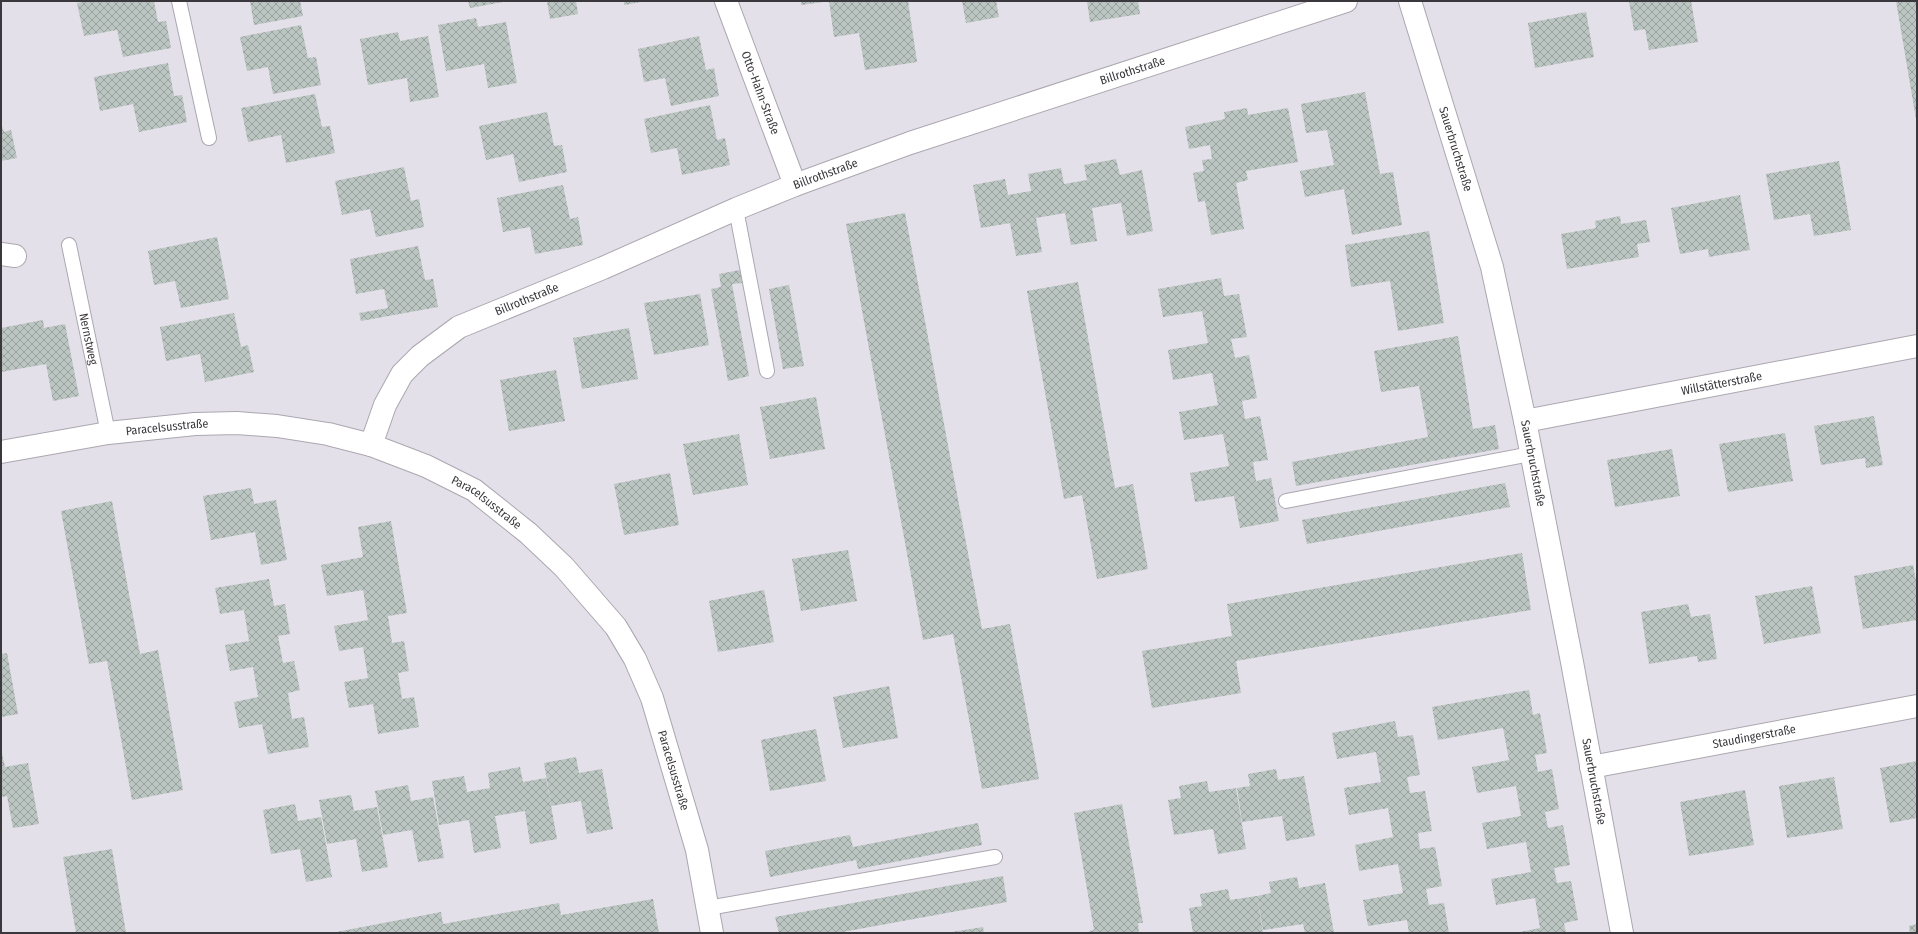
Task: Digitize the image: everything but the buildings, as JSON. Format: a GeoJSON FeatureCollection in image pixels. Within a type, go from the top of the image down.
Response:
{"type":"FeatureCollection","features":[{"type":"Feature","properties":{"kind":"street","name":"Otto-Hahn-Straße"},"geometry":{"type":"LineString","coordinates":[[726,1],[795,186]]}},
{"type":"Feature","properties":{"kind":"street","name":"Billrothstraße"},"geometry":{"type":"LineString","coordinates":[[371,445],[384,405],[402,374],[420,356],[459,327],[604,268],[736,209],[910,143],[1346,1]]}},
{"type":"Feature","properties":{"kind":"street","name":"Sauerbruchstraße"},"geometry":{"type":"LineString","coordinates":[[1410,1],[1492,267],[1532,454],[1622,933]]}},
{"type":"Feature","properties":{"kind":"street","name":"Willstätterstraße"},"geometry":{"type":"LineString","coordinates":[[1525,421],[1917,346]]}},
{"type":"Feature","properties":{"kind":"street","name":"Paracelsusstraße"},"geometry":{"type":"LineString","coordinates":[[1,452],[108,433],[195,424],[237,423],[277,426],[328,434],[371,445],[426,466],[474,490],[533,538],[564,568],[616,627],[635,659],[652,698],[696,850],[712,933]]}},
{"type":"Feature","properties":{"kind":"street","name":"Staudingerstraße"},"geometry":{"type":"LineString","coordinates":[[1591,767],[1917,706]]}},
{"type":"Feature","properties":{"kind":"lane"},"geometry":{"type":"LineString","coordinates":[[179,1],[209,138]]}},
{"type":"Feature","properties":{"kind":"lane"},"geometry":{"type":"LineString","coordinates":[[736,209],[767,371]]}},
{"type":"Feature","properties":{"kind":"lane","name":"Nernstweg"},"geometry":{"type":"LineString","coordinates":[[69,245],[108,433]]}},
{"type":"Feature","properties":{"kind":"lane"},"geometry":{"type":"LineString","coordinates":[[1286,501],[1532,454]]}},
{"type":"Feature","properties":{"kind":"lane"},"geometry":{"type":"LineString","coordinates":[[708,908],[994,857]]}}]}
